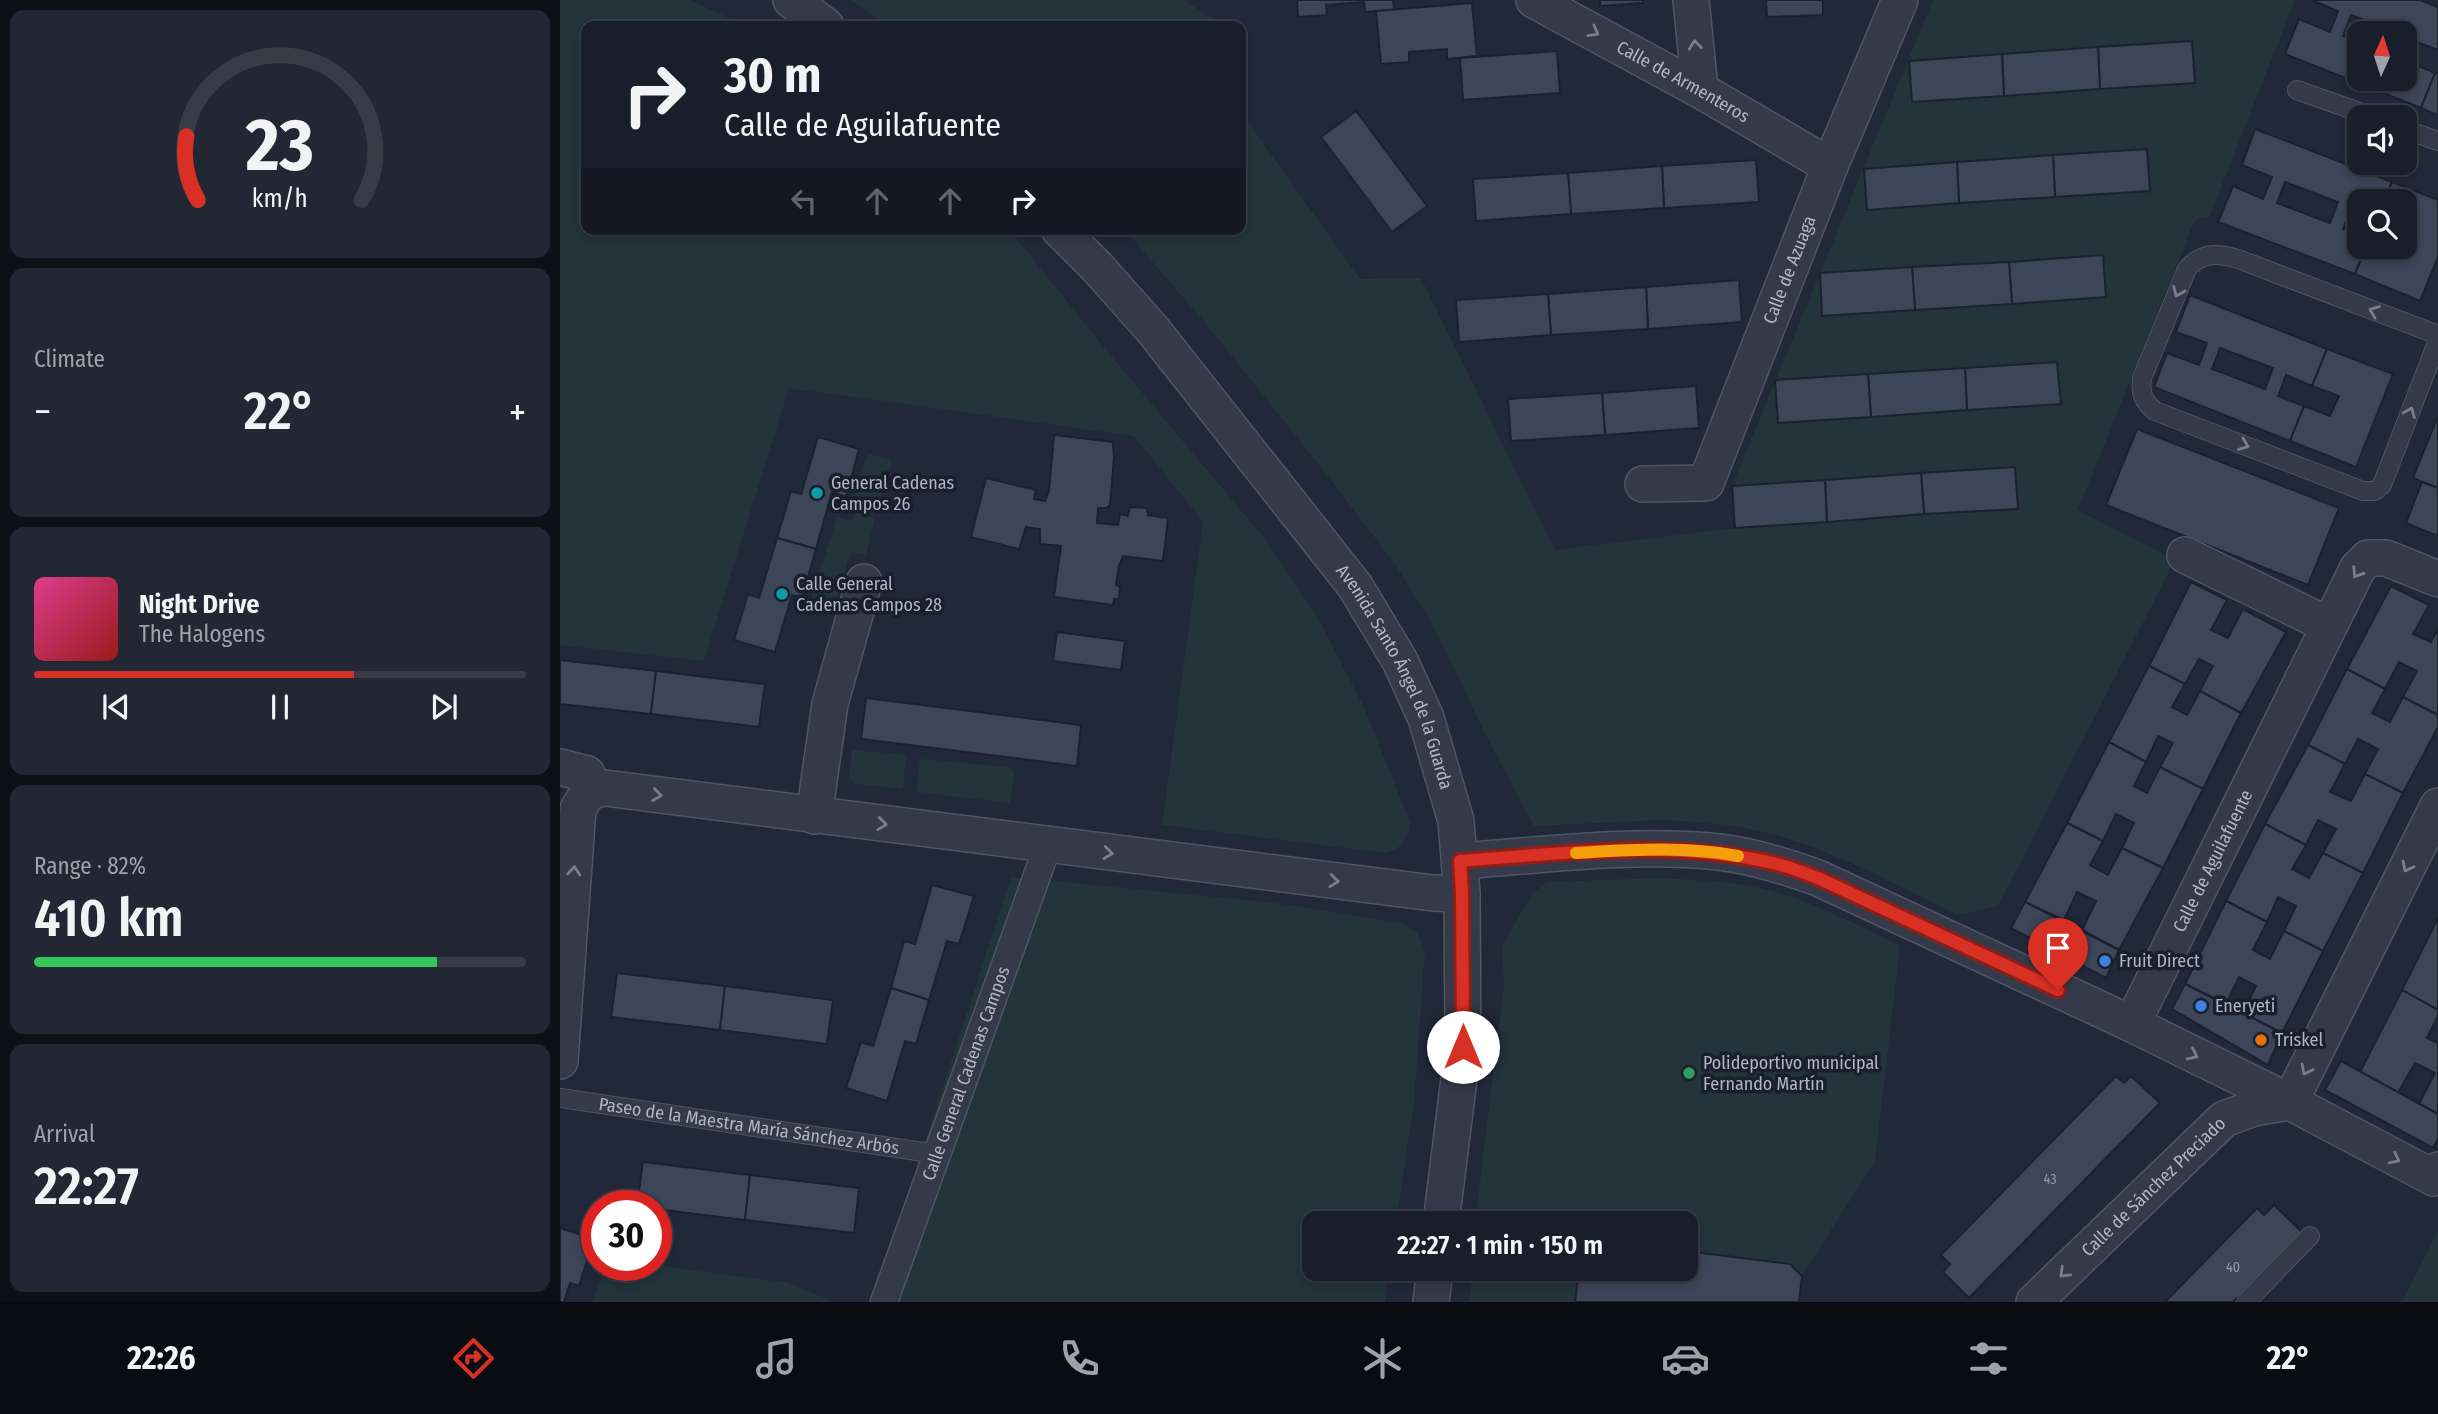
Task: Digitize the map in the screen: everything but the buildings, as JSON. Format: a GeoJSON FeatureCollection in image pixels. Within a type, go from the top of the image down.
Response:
{"type":"FeatureCollection","features":[{"type":"Feature","properties":{"kind":"street"},"geometry":{"type":"LineString","coordinates":[[791,0],[820,21]]}},
{"type":"Feature","properties":{"kind":"street","name":"Calle de Armenteros"},"geometry":{"type":"LineString","coordinates":[[1534,0],[1700,90],[1830,166]]}},
{"type":"Feature","properties":{"kind":"street"},"geometry":{"type":"LineString","coordinates":[[1691,0],[1700,90]]}},
{"type":"Feature","properties":{"kind":"street","name":"Calle de Azuaga"},"geometry":{"type":"LineString","coordinates":[[1643,484],[1706,482],[1830,166],[1900,0]]}},
{"type":"Feature","properties":{"kind":"street","name":"Avenida Santo Ángel de la Guarda"},"geometry":{"type":"LineString","coordinates":[[1065,235],[1153,330],[1355,586],[1400,662],[1426,719],[1451,799],[1461,877],[1463,1047],[1442,1211]]}},
{"type":"Feature","properties":{"kind":"street"},"geometry":{"type":"LineString","coordinates":[[2185,555],[2328,625]]}},
{"type":"Feature","properties":{"kind":"street","name":"Calle de Aguilafuente"},"geometry":{"type":"LineString","coordinates":[[2132,1024],[2358,568],[2368,558],[2386,558],[2438,579]]}},
{"type":"Feature","properties":{"kind":"street"},"geometry":{"type":"LineString","coordinates":[[814,816],[830,704],[864,582]]}},
{"type":"Feature","properties":{"kind":"street"},"geometry":{"type":"LineString","coordinates":[[560,767],[587,774],[589,792],[578,809],[560,1061]]}},
{"type":"Feature","properties":{"kind":"street"},"geometry":{"type":"LineString","coordinates":[[589,792],[605,788],[1433,893],[1461,877],[1654,849],[1720,853],[1780,864],[1818,878],[2132,1024],[2436,1174]]}},
{"type":"Feature","properties":{"kind":"street"},"geometry":{"type":"LineString","coordinates":[[2290,1102],[2438,806]]}},
{"type":"Feature","properties":{"kind":"street","name":"Calle General Cadenas Campos"},"geometry":{"type":"LineString","coordinates":[[884,1302],[1048,845]]}},
{"type":"Feature","properties":{"kind":"street","name":"Calle de Sánchez Preciado"},"geometry":{"type":"LineString","coordinates":[[2034,1302],[2224,1119],[2254,1108],[2290,1102]]}},
{"type":"Feature","properties":{"kind":"street"},"geometry":{"type":"LineString","coordinates":[[1431,1302],[1434,1281]]}},
{"type":"Feature","properties":{"kind":"lane"},"geometry":{"type":"LineString","coordinates":[[2297,90],[2347,108]]}},
{"type":"Feature","properties":{"kind":"lane"},"geometry":{"type":"LineString","coordinates":[[2417,134],[2438,141]]}},
{"type":"Feature","properties":{"kind":"lane"},"geometry":{"type":"LineString","coordinates":[[2219,253],[2438,338],[2382,485],[2375,492],[2363,492],[2155,411],[2146,403],[2140,391],[2142,378],[2187,268],[2194,260],[2219,253]]}},
{"type":"Feature","properties":{"kind":"lane","name":"Paseo de la Maestra María Sánchez Arbós"},"geometry":{"type":"LineString","coordinates":[[560,1098],[937,1154]]}},
{"type":"Feature","properties":{"kind":"lane"},"geometry":{"type":"LineString","coordinates":[[2246,1302],[2310,1236]]}},
{"type":"Feature","properties":{"kind":"shaded area"},"geometry":{"type":"Polygon","coordinates":[[[560,0],[690,0],[735,21],[581,21],[581,235],[1014,235],[1265,539],[1317,616],[1364,707],[1410,822],[1408,834],[1400,846],[1385,853],[1162,825],[1203,522],[1134,436],[789,388],[704,661],[560,645],[560,0]]]}},
{"type":"Feature","properties":{"kind":"shaded area"},"geometry":{"type":"Polygon","coordinates":[[[851,0],[1184,0],[1216,21],[880,21],[851,0]]]}},
{"type":"Feature","properties":{"kind":"shaded area"},"geometry":{"type":"Polygon","coordinates":[[[1933,0],[2295,0],[2209,218],[2199,218],[2194,222],[2078,510],[2175,560],[1998,906],[1958,915],[1818,849],[1780,836],[1740,827],[1659,820],[1534,826],[1426,614],[1395,564],[1206,324],[1129,235],[1246,235],[1246,119],[1360,279],[1421,278],[1555,550],[1735,528],[2017,509],[2015,467],[1732,486],[1933,0]]]}},
{"type":"Feature","properties":{"kind":"shaded area"},"geometry":{"type":"Polygon","coordinates":[[[868,454],[892,460],[878,506],[854,499],[868,454]]]}},
{"type":"Feature","properties":{"kind":"shaded area"},"geometry":{"type":"Polygon","coordinates":[[[854,512],[875,518],[866,555],[850,552],[835,606],[811,599],[837,517],[852,521],[854,512]]]}},
{"type":"Feature","properties":{"kind":"shaded area"},"geometry":{"type":"Polygon","coordinates":[[[852,750],[906,755],[903,789],[855,784],[849,778],[852,750]]]}},
{"type":"Feature","properties":{"kind":"shaded area"},"geometry":{"type":"Polygon","coordinates":[[[920,759],[1009,767],[1014,771],[1010,803],[916,792],[920,759]]]}},
{"type":"Feature","properties":{"kind":"shaded area"},"geometry":{"type":"Polygon","coordinates":[[[1011,877],[1268,902],[1402,923],[1417,932],[1425,950],[1414,1103],[1398,1211],[1302,1211],[1302,1281],[1388,1281],[1385,1302],[873,1302],[1011,877]]]}},
{"type":"Feature","properties":{"kind":"shaded area","name":"Polideportivo municipal Fernando Martín"},"geometry":{"type":"Polygon","coordinates":[[[1657,878],[1702,880],[1761,888],[1792,897],[1900,946],[1875,1161],[1802,1276],[1799,1302],[1469,1302],[1472,1281],[1698,1281],[1698,1211],[1476,1211],[1504,985],[1502,945],[1533,893],[1547,882],[1657,878]]]}},
{"type":"Feature","properties":{"kind":"shaded area"},"geometry":{"type":"Polygon","coordinates":[[[2438,1231],[2438,1302],[2402,1302],[2438,1231]]]}},
{"type":"Feature","properties":{"kind":"shaded area"},"geometry":{"type":"Polygon","coordinates":[[[672,1267],[788,1283],[835,1302],[593,1302],[599,1281],[672,1281],[672,1267]]]}},
{"type":"Feature","properties":{"kind":"slow traffic"},"geometry":{"type":"LineString","coordinates":[[1576,853],[1654,849],[1738,856]]}},
{"type":"Feature","properties":{"kind":"place","name":"General Cadenas Campos 26"},"geometry":{"type":"Point","coordinates":[817,493]}},
{"type":"Feature","properties":{"kind":"place","name":"Calle General Cadenas Campos 28"},"geometry":{"type":"Point","coordinates":[782,594]}},
{"type":"Feature","properties":{"kind":"place","name":"Fruit Direct"},"geometry":{"type":"Point","coordinates":[2105,961]}},
{"type":"Feature","properties":{"kind":"place","name":"Eneryeti"},"geometry":{"type":"Point","coordinates":[2201,1006]}},
{"type":"Feature","properties":{"kind":"place","name":"Triskel"},"geometry":{"type":"Point","coordinates":[2261,1040]}},
{"type":"Feature","properties":{"kind":"place","name":"Polideportivo municipal Fernando Martín"},"geometry":{"type":"Point","coordinates":[1689,1073]}},
{"type":"Feature","properties":{"kind":"route"},"geometry":{"type":"LineString","coordinates":[[1463,1047],[1460,861],[1654,849],[1720,853],[1780,864],[1818,878],[2058,990]]}}]}
